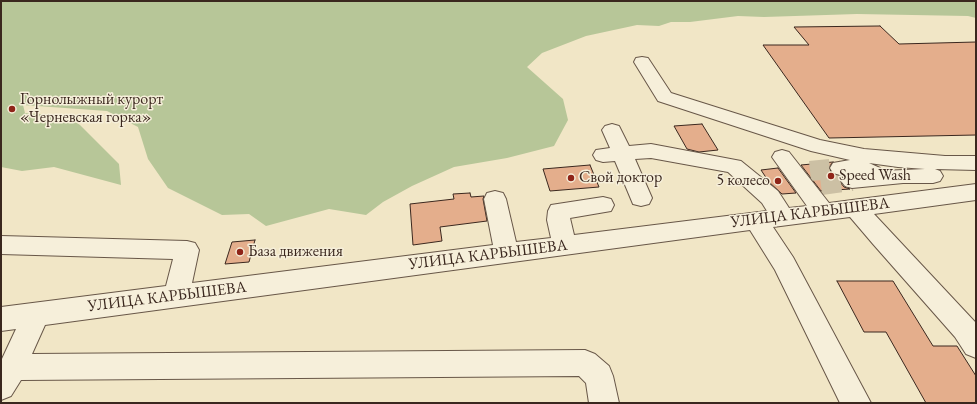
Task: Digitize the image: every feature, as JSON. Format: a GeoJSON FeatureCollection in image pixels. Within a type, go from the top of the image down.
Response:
{"type":"FeatureCollection","features":[{"type":"Feature","properties":{"kind":"street"},"geometry":{"type":"LineString","coordinates":[[642,62],[664,97],[818,146],[864,156],[898,160],[976,163]]}},
{"type":"Feature","properties":{"kind":"street"},"geometry":{"type":"LineString","coordinates":[[612,130],[612,154],[641,198]]}},
{"type":"Feature","properties":{"kind":"street"},"geometry":{"type":"LineString","coordinates":[[612,154],[651,151],[734,166],[770,197],[783,217]]}},
{"type":"Feature","properties":{"kind":"street"},"geometry":{"type":"LineString","coordinates":[[802,174],[824,212]]}},
{"type":"Feature","properties":{"kind":"street"},"geometry":{"type":"LineString","coordinates":[[846,175],[888,178],[976,175]]}},
{"type":"Feature","properties":{"kind":"street","name":"УЛИЦА КАРБЫШЕВА"},"geometry":{"type":"LineString","coordinates":[[1,319],[976,192]]}},
{"type":"Feature","properties":{"kind":"street"},"geometry":{"type":"LineString","coordinates":[[495,199],[506,253]]}},
{"type":"Feature","properties":{"kind":"street"},"geometry":{"type":"LineString","coordinates":[[565,245],[558,220],[559,211],[603,205]]}},
{"type":"Feature","properties":{"kind":"street"},"geometry":{"type":"LineString","coordinates":[[855,207],[881,238],[972,334]]}},
{"type":"Feature","properties":{"kind":"street"},"geometry":{"type":"LineString","coordinates":[[756,220],[784,264],[856,403]]}},
{"type":"Feature","properties":{"kind":"street"},"geometry":{"type":"LineString","coordinates":[[1,244],[187,250],[177,296]]}},
{"type":"Feature","properties":{"kind":"street"},"geometry":{"type":"LineString","coordinates":[[36,315],[7,377],[585,363],[599,376],[604,403]]}},
{"type":"Feature","properties":{"kind":"green space"},"geometry":{"type":"Polygon","coordinates":[[[1,1],[976,1],[976,18],[968,16],[857,14],[764,17],[738,16],[690,22],[671,22],[659,26],[637,25],[586,36],[542,53],[527,67],[563,99],[568,120],[554,146],[507,158],[454,167],[412,186],[383,202],[366,215],[329,209],[266,226],[249,214],[222,215],[168,188],[148,159],[138,127],[107,111],[23,105],[25,113],[66,116],[80,125],[119,164],[121,185],[54,167],[22,171],[1,167],[1,1]]]}},
{"type":"Feature","properties":{"kind":"building"},"geometry":{"type":"Polygon","coordinates":[[[880,26],[899,44],[976,42],[976,135],[829,138],[763,45],[809,45],[794,27],[880,26]]]}},
{"type":"Feature","properties":{"kind":"building"},"geometry":{"type":"Polygon","coordinates":[[[702,124],[718,150],[699,152],[687,149],[674,126],[702,124]]]}},
{"type":"Feature","properties":{"kind":"building","name":"Speed Wash"},"geometry":{"type":"Polygon","coordinates":[[[833,162],[829,167],[832,174],[843,176],[840,182],[844,187],[850,189],[821,191],[801,165],[833,162]]]}},
{"type":"Feature","properties":{"kind":"building","name":"Свой доктор"},"geometry":{"type":"Polygon","coordinates":[[[590,165],[599,187],[550,191],[543,169],[590,165]]]}},
{"type":"Feature","properties":{"kind":"building"},"geometry":{"type":"Polygon","coordinates":[[[778,168],[796,193],[782,194],[769,182],[761,170],[778,168]]]}},
{"type":"Feature","properties":{"kind":"building"},"geometry":{"type":"Polygon","coordinates":[[[470,193],[471,197],[484,196],[483,199],[487,221],[440,227],[442,241],[413,245],[410,204],[454,199],[453,194],[470,193]]]}},
{"type":"Feature","properties":{"kind":"building","name":"База движения"},"geometry":{"type":"Polygon","coordinates":[[[255,240],[249,262],[225,264],[232,242],[255,240]]]}},
{"type":"Feature","properties":{"kind":"building"},"geometry":{"type":"Polygon","coordinates":[[[837,281],[893,281],[933,346],[957,346],[976,376],[976,403],[926,403],[886,332],[864,332],[837,281]]]}},
{"type":"Feature","properties":{"kind":"tunnel"},"geometry":{"type":"LineString","coordinates":[[810,171],[840,168]]}},
{"type":"Feature","properties":{"kind":"tunnel"},"geometry":{"type":"LineString","coordinates":[[821,185],[852,181]]}},
{"type":"Feature","properties":{"kind":"place","name":"Горнолыжный курорт «Черневская горка»"},"geometry":{"type":"Point","coordinates":[12,109]}},
{"type":"Feature","properties":{"kind":"place","name":"Speed Wash"},"geometry":{"type":"Point","coordinates":[831,176]}},
{"type":"Feature","properties":{"kind":"place","name":"Свой доктор"},"geometry":{"type":"Point","coordinates":[571,178]}},
{"type":"Feature","properties":{"kind":"place","name":"5 колесо"},"geometry":{"type":"Point","coordinates":[778,181]}},
{"type":"Feature","properties":{"kind":"place","name":"База движения"},"geometry":{"type":"Point","coordinates":[240,252]}}]}
